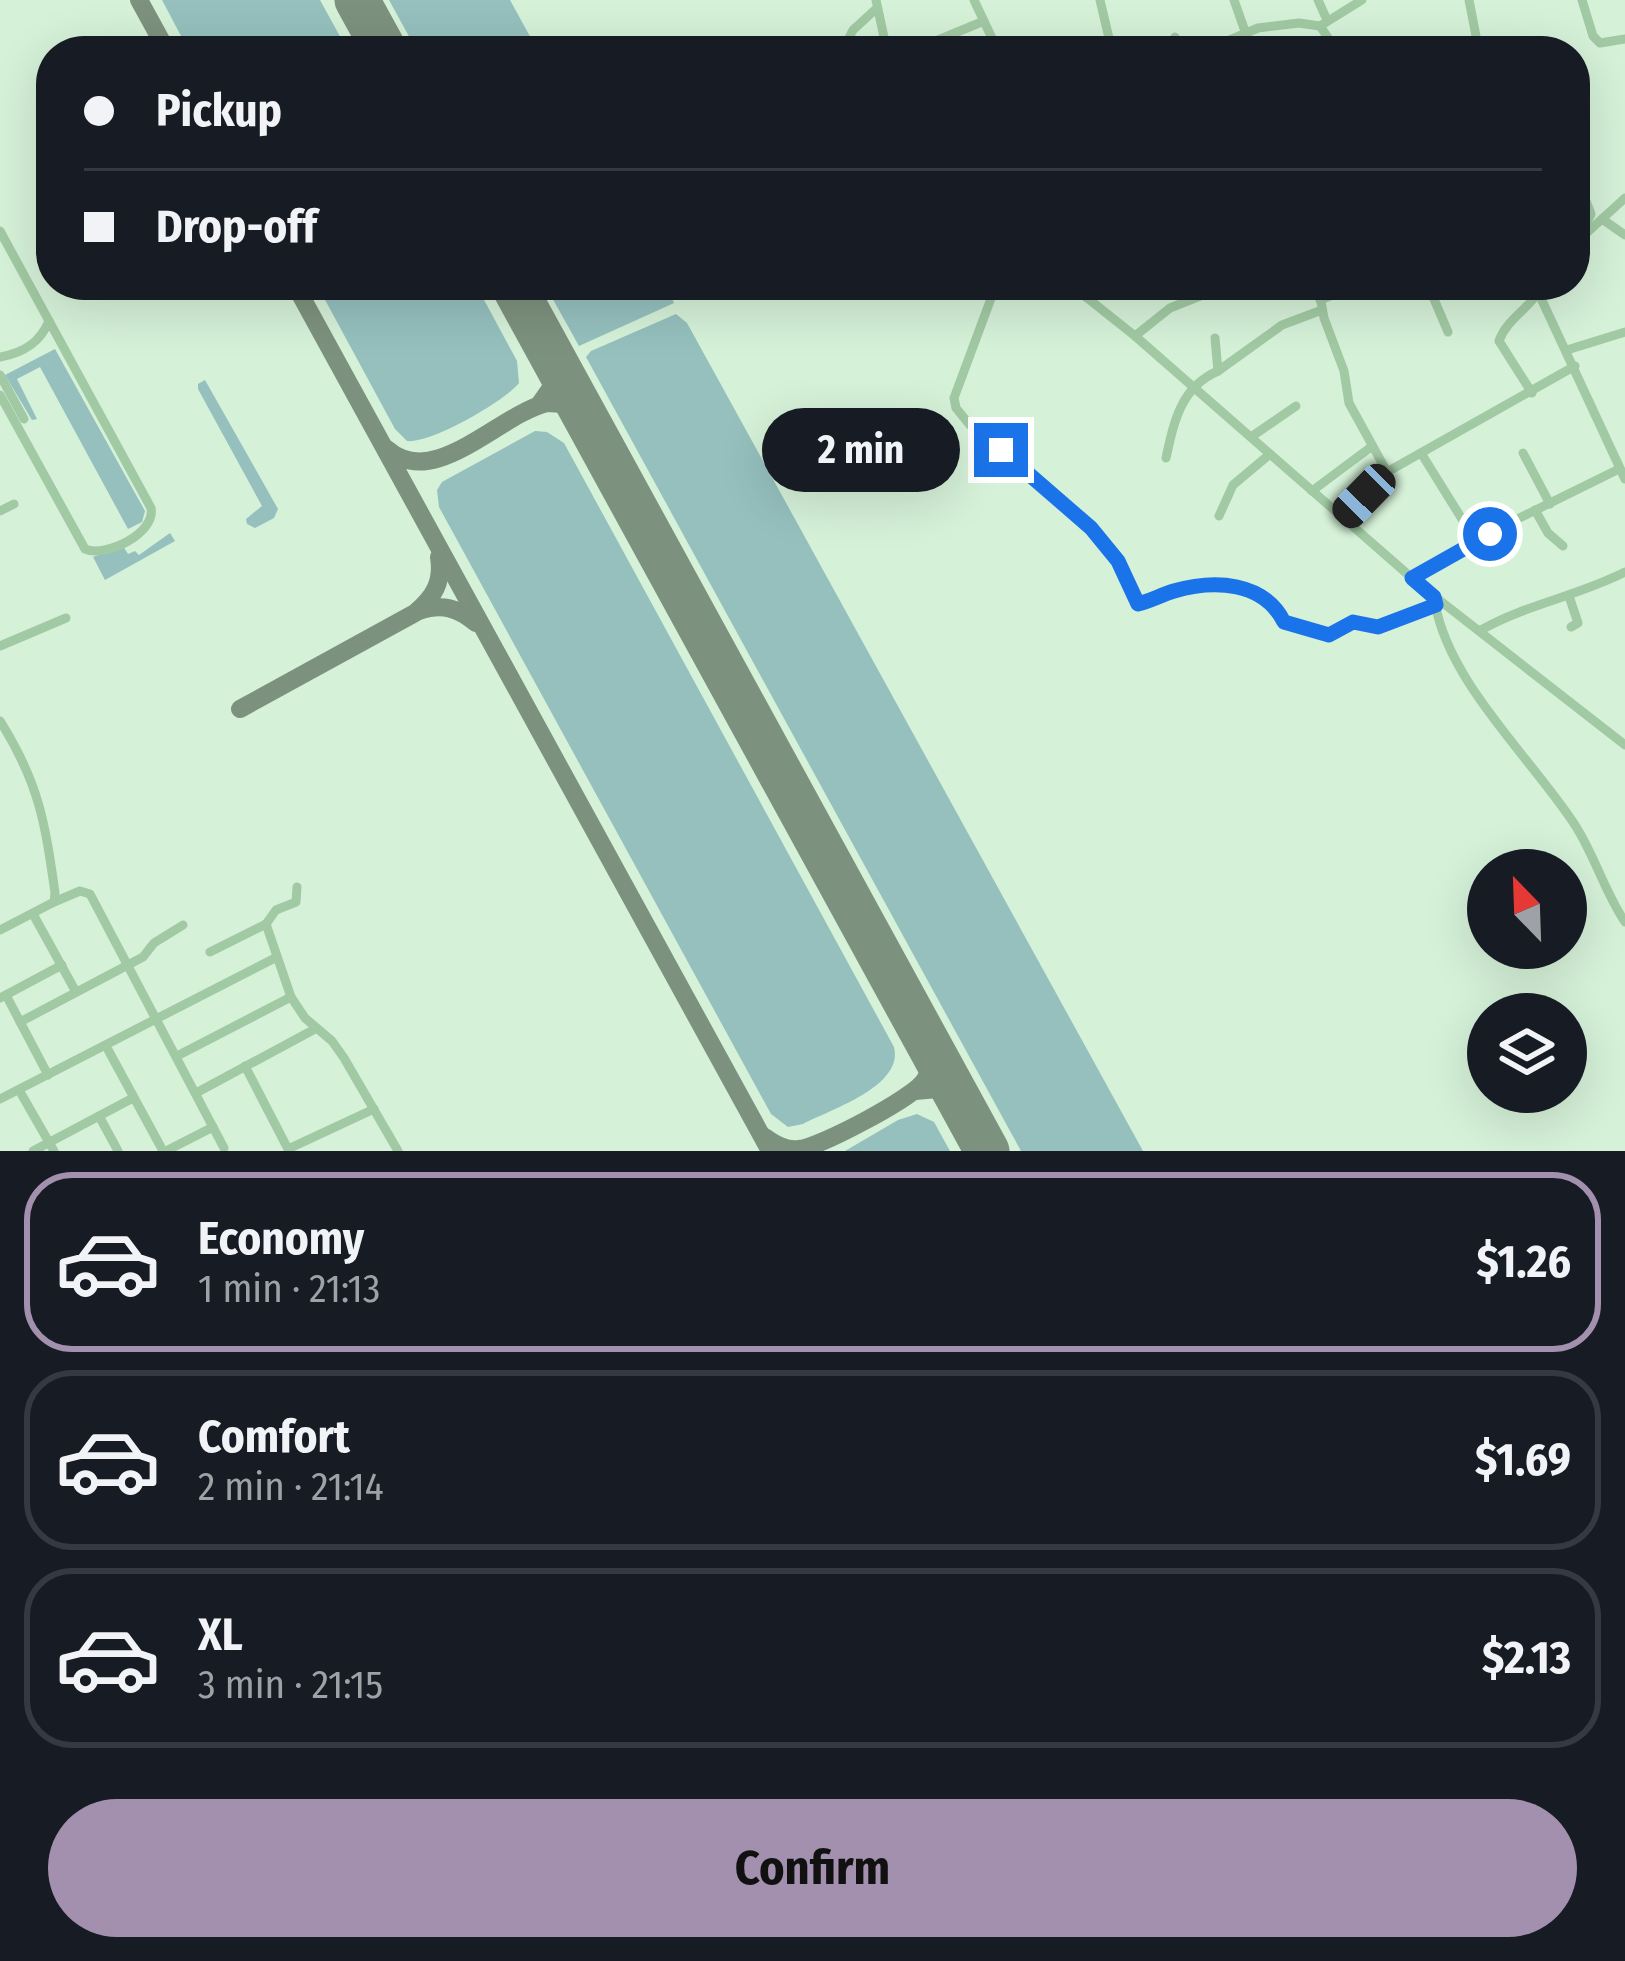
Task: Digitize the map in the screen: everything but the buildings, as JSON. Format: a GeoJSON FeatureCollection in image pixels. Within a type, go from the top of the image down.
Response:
{"type":"FeatureCollection","features":[{"type":"Feature","properties":{"kind":"street"},"geometry":{"type":"LineString","coordinates":[[974,0],[991,36]]}},
{"type":"Feature","properties":{"kind":"street"},"geometry":{"type":"LineString","coordinates":[[1100,0],[1108,36]]}},
{"type":"Feature","properties":{"kind":"street"},"geometry":{"type":"LineString","coordinates":[[1234,0],[1247,36]]}},
{"type":"Feature","properties":{"kind":"street"},"geometry":{"type":"LineString","coordinates":[[1318,0],[1330,36]]}},
{"type":"Feature","properties":{"kind":"street"},"geometry":{"type":"LineString","coordinates":[[1237,36],[1323,23],[1362,0]]}},
{"type":"Feature","properties":{"kind":"street"},"geometry":{"type":"LineString","coordinates":[[1469,0],[1475,36]]}},
{"type":"Feature","properties":{"kind":"street"},"geometry":{"type":"LineString","coordinates":[[1582,0],[1593,36],[1600,43],[1625,39]]}},
{"type":"Feature","properties":{"kind":"street"},"geometry":{"type":"LineString","coordinates":[[850,36],[877,4]]}},
{"type":"Feature","properties":{"kind":"street"},"geometry":{"type":"LineString","coordinates":[[877,4],[884,36]]}},
{"type":"Feature","properties":{"kind":"street"},"geometry":{"type":"LineString","coordinates":[[948,36],[984,21]]}},
{"type":"Feature","properties":{"kind":"street"},"geometry":{"type":"LineString","coordinates":[[1590,230],[1625,198]]}},
{"type":"Feature","properties":{"kind":"street"},"geometry":{"type":"LineString","coordinates":[[1602,219],[1625,236]]}},
{"type":"Feature","properties":{"kind":"street"},"geometry":{"type":"LineString","coordinates":[[0,231],[36,297]]}},
{"type":"Feature","properties":{"kind":"street"},"geometry":{"type":"LineString","coordinates":[[0,395],[86,549],[104,551],[149,526],[151,508],[38,300]]}},
{"type":"Feature","properties":{"kind":"street"},"geometry":{"type":"LineString","coordinates":[[990,300],[954,398],[956,408],[1091,528],[1118,561],[1138,604],[1175,590],[1226,584],[1262,595],[1274,602],[1284,622],[1321,635],[1353,622],[1378,627],[1435,601]]}},
{"type":"Feature","properties":{"kind":"street"},"geometry":{"type":"LineString","coordinates":[[1090,300],[1435,601],[1481,630],[1625,745]]}},
{"type":"Feature","properties":{"kind":"street"},"geometry":{"type":"LineString","coordinates":[[1135,336],[1170,308],[1190,300]]}},
{"type":"Feature","properties":{"kind":"street"},"geometry":{"type":"LineString","coordinates":[[1320,300],[1344,371],[1349,403],[1387,472]]}},
{"type":"Feature","properties":{"kind":"street"},"geometry":{"type":"LineString","coordinates":[[1166,458],[1179,409],[1192,386],[1282,325],[1330,300]]}},
{"type":"Feature","properties":{"kind":"street"},"geometry":{"type":"LineString","coordinates":[[1434,300],[1448,332]]}},
{"type":"Feature","properties":{"kind":"street"},"geometry":{"type":"LineString","coordinates":[[1530,300],[1499,341],[1532,393]]}},
{"type":"Feature","properties":{"kind":"street"},"geometry":{"type":"LineString","coordinates":[[1412,578],[1535,510],[1622,474],[1544,300]]}},
{"type":"Feature","properties":{"kind":"street"},"geometry":{"type":"LineString","coordinates":[[0,357],[39,340],[49,321]]}},
{"type":"Feature","properties":{"kind":"street"},"geometry":{"type":"LineString","coordinates":[[1567,350],[1625,332]]}},
{"type":"Feature","properties":{"kind":"street"},"geometry":{"type":"LineString","coordinates":[[1215,338],[1218,371]]}},
{"type":"Feature","properties":{"kind":"street"},"geometry":{"type":"LineString","coordinates":[[1342,518],[1387,472],[1575,367]]}},
{"type":"Feature","properties":{"kind":"street"},"geometry":{"type":"LineString","coordinates":[[0,375],[24,419]]}},
{"type":"Feature","properties":{"kind":"street"},"geometry":{"type":"LineString","coordinates":[[1251,436],[1296,406]]}},
{"type":"Feature","properties":{"kind":"street"},"geometry":{"type":"LineString","coordinates":[[1611,452],[1625,444]]}},
{"type":"Feature","properties":{"kind":"street"},"geometry":{"type":"LineString","coordinates":[[1312,490],[1371,447]]}},
{"type":"Feature","properties":{"kind":"street"},"geometry":{"type":"LineString","coordinates":[[1421,453],[1475,540]]}},
{"type":"Feature","properties":{"kind":"street"},"geometry":{"type":"LineString","coordinates":[[1523,453],[1550,503]]}},
{"type":"Feature","properties":{"kind":"street"},"geometry":{"type":"LineString","coordinates":[[1219,516],[1234,485],[1270,454]]}},
{"type":"Feature","properties":{"kind":"street"},"geometry":{"type":"LineString","coordinates":[[0,511],[14,504]]}},
{"type":"Feature","properties":{"kind":"street"},"geometry":{"type":"LineString","coordinates":[[1535,510],[1548,533],[1563,546]]}},
{"type":"Feature","properties":{"kind":"street"},"geometry":{"type":"LineString","coordinates":[[1481,630],[1513,612],[1569,596],[1625,572]]}},
{"type":"Feature","properties":{"kind":"street"},"geometry":{"type":"LineString","coordinates":[[1569,596],[1578,623],[1571,627]]}},
{"type":"Feature","properties":{"kind":"street"},"geometry":{"type":"LineString","coordinates":[[1435,601],[1444,641],[1524,760],[1575,824],[1625,922]]}},
{"type":"Feature","properties":{"kind":"street"},"geometry":{"type":"LineString","coordinates":[[0,646],[66,618]]}},
{"type":"Feature","properties":{"kind":"street"},"geometry":{"type":"LineString","coordinates":[[0,721],[26,763],[46,824],[54,902]]}},
{"type":"Feature","properties":{"kind":"street"},"geometry":{"type":"LineString","coordinates":[[210,952],[266,924],[276,910],[296,902],[297,887]]}},
{"type":"Feature","properties":{"kind":"street"},"geometry":{"type":"LineString","coordinates":[[0,930],[80,891],[90,894],[224,1148]]}},
{"type":"Feature","properties":{"kind":"street"},"geometry":{"type":"LineString","coordinates":[[33,914],[76,992]]}},
{"type":"Feature","properties":{"kind":"street"},"geometry":{"type":"LineString","coordinates":[[266,924],[291,997],[314,1029],[332,1041],[344,1058],[398,1151]]}},
{"type":"Feature","properties":{"kind":"street"},"geometry":{"type":"LineString","coordinates":[[20,1022],[128,964],[183,925]]}},
{"type":"Feature","properties":{"kind":"street"},"geometry":{"type":"LineString","coordinates":[[0,1100],[275,958]]}},
{"type":"Feature","properties":{"kind":"street"},"geometry":{"type":"LineString","coordinates":[[48,1075],[3,997],[62,965]]}},
{"type":"Feature","properties":{"kind":"street"},"geometry":{"type":"LineString","coordinates":[[177,1056],[291,997]]}},
{"type":"Feature","properties":{"kind":"street"},"geometry":{"type":"LineString","coordinates":[[196,1093],[314,1029]]}},
{"type":"Feature","properties":{"kind":"street"},"geometry":{"type":"LineString","coordinates":[[106,1046],[164,1151],[213,1127]]}},
{"type":"Feature","properties":{"kind":"street"},"geometry":{"type":"LineString","coordinates":[[245,1066],[288,1149],[374,1109]]}},
{"type":"Feature","properties":{"kind":"street"},"geometry":{"type":"LineString","coordinates":[[19,1090],[51,1147]]}},
{"type":"Feature","properties":{"kind":"street"},"geometry":{"type":"LineString","coordinates":[[32,1151],[51,1147],[133,1098]]}},
{"type":"Feature","properties":{"kind":"street"},"geometry":{"type":"LineString","coordinates":[[99,1116],[118,1151]]}},
{"type":"Feature","properties":{"kind":"shaded area"},"geometry":{"type":"Polygon","coordinates":[[[162,0],[320,0],[340,36],[181,36],[162,0]]]}},
{"type":"Feature","properties":{"kind":"shaded area"},"geometry":{"type":"Polygon","coordinates":[[[389,0],[510,0],[530,36],[409,36],[389,0]]]}},
{"type":"Feature","properties":{"kind":"shaded area"},"geometry":{"type":"Polygon","coordinates":[[[325,300],[484,300],[517,361],[519,383],[499,400],[432,436],[407,441],[395,429],[325,300]]]}},
{"type":"Feature","properties":{"kind":"shaded area"},"geometry":{"type":"Polygon","coordinates":[[[553,300],[673,300],[674,303],[579,346],[553,300]]]}},
{"type":"Feature","properties":{"kind":"shaded area"},"geometry":{"type":"Polygon","coordinates":[[[676,314],[687,323],[1143,1151],[1021,1151],[586,357],[676,314]]]}},
{"type":"Feature","properties":{"kind":"shaded area"},"geometry":{"type":"Polygon","coordinates":[[[55,349],[145,511],[142,522],[128,529],[40,367],[17,379],[37,419],[32,420],[5,375],[55,349]]]}},
{"type":"Feature","properties":{"kind":"shaded area"},"geometry":{"type":"Polygon","coordinates":[[[205,380],[278,509],[274,518],[255,528],[246,519],[262,506],[198,389],[205,380]]]}},
{"type":"Feature","properties":{"kind":"shaded area"},"geometry":{"type":"Polygon","coordinates":[[[535,431],[547,432],[564,443],[894,1047],[894,1061],[877,1085],[803,1124],[788,1127],[771,1114],[439,507],[437,490],[442,482],[535,431]]]}},
{"type":"Feature","properties":{"kind":"shaded area"},"geometry":{"type":"Polygon","coordinates":[[[170,533],[175,541],[105,580],[93,557],[123,546],[128,554],[135,551],[139,555],[170,533]]]}},
{"type":"Feature","properties":{"kind":"shaded area"},"geometry":{"type":"Polygon","coordinates":[[[917,1114],[934,1122],[950,1151],[845,1151],[898,1120],[917,1114]]]}},
{"type":"Feature","properties":{"kind":"taxiway"},"geometry":{"type":"LineString","coordinates":[[139,0],[159,36]]}},
{"type":"Feature","properties":{"kind":"taxiway"},"geometry":{"type":"LineString","coordinates":[[303,300],[770,1151]]}},
{"type":"Feature","properties":{"kind":"taxiway"},"geometry":{"type":"LineString","coordinates":[[539,405],[553,385],[549,352]]}},
{"type":"Feature","properties":{"kind":"taxiway"},"geometry":{"type":"LineString","coordinates":[[387,449],[405,460],[445,456],[547,403],[564,404],[585,419]]}},
{"type":"Feature","properties":{"kind":"taxiway"},"geometry":{"type":"LineString","coordinates":[[240,709],[415,613],[436,588],[439,557]]}},
{"type":"Feature","properties":{"kind":"taxiway"},"geometry":{"type":"LineString","coordinates":[[419,611],[449,608],[476,623]]}},
{"type":"Feature","properties":{"kind":"taxiway"},"geometry":{"type":"LineString","coordinates":[[765,1137],[790,1149],[810,1146],[903,1099],[924,1081],[929,1070],[924,1036]]}},
{"type":"Feature","properties":{"kind":"taxiway"},"geometry":{"type":"LineString","coordinates":[[915,1091],[938,1089],[961,1104]]}},
{"type":"Feature","properties":{"kind":"runway"},"geometry":{"type":"LineString","coordinates":[[357,0],[377,36]]}},
{"type":"Feature","properties":{"kind":"runway"},"geometry":{"type":"LineString","coordinates":[[521,300],[987,1151]]}},
{"type":"Feature","properties":{"kind":"route"},"geometry":{"type":"LineString","coordinates":[[1001,450],[1091,528],[1118,561],[1138,604],[1175,590],[1226,584],[1262,595],[1274,602],[1284,622],[1313,633],[1329,635],[1353,622],[1378,627],[1436,605],[1434,597],[1412,578],[1490,534]]}}]}
